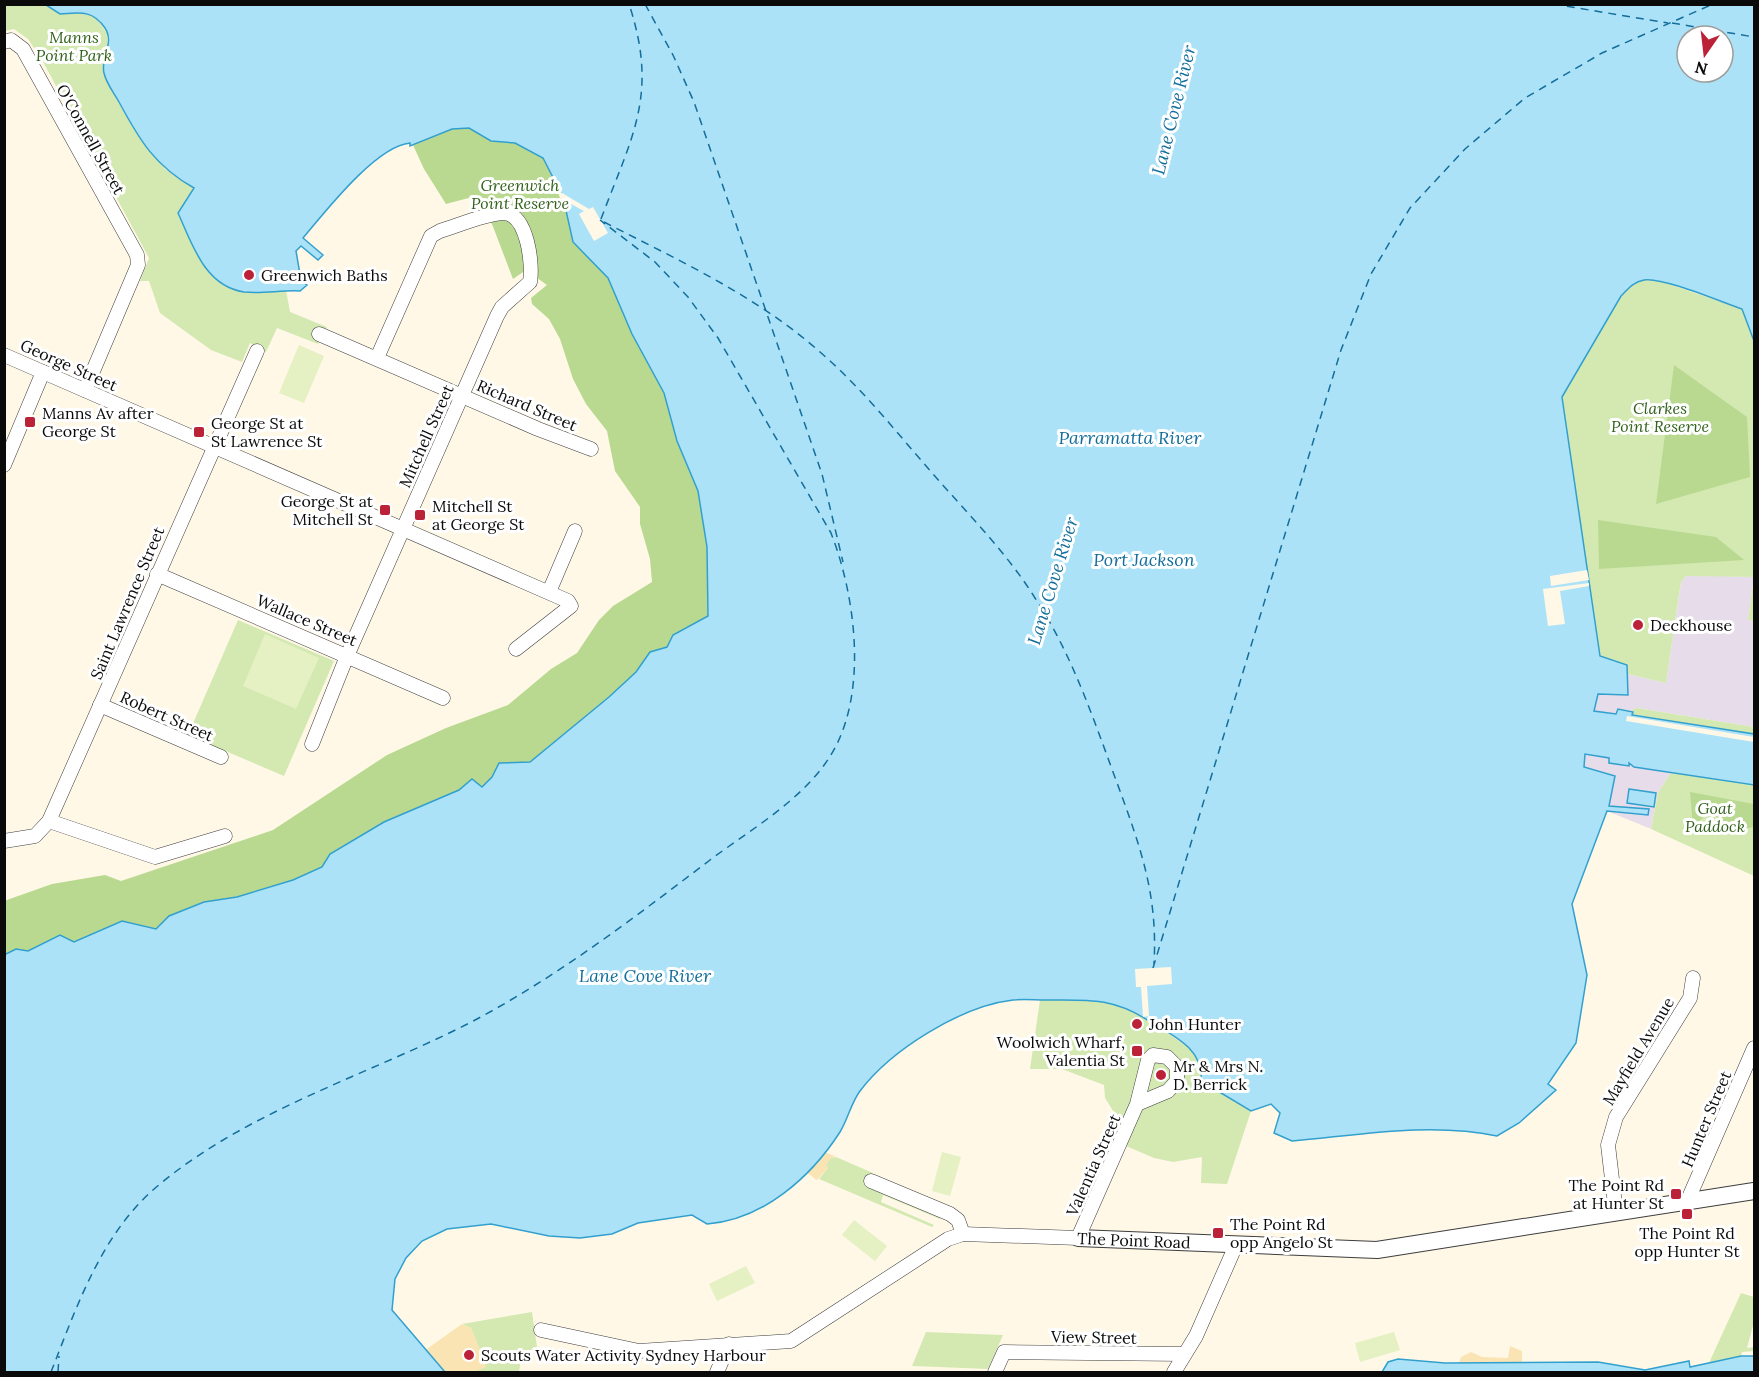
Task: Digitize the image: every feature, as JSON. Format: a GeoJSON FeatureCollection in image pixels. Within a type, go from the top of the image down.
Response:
{"type":"FeatureCollection","features":[{"type":"Feature","properties":{"kind":"street","name":"O'Connell Street"},"geometry":{"type":"LineString","coordinates":[[4,42],[11,40],[23,49],[137,255],[138,266],[85,390]]}},
{"type":"Feature","properties":{"kind":"street","name":"Mitchell Street"},"geometry":{"type":"LineString","coordinates":[[312,744],[347,656],[499,312],[528,285],[531,252],[520,227],[510,215],[501,214],[436,232],[426,244],[377,358]]}},
{"type":"Feature","properties":{"kind":"street","name":"Richard Street"},"geometry":{"type":"LineString","coordinates":[[319,334],[591,449]]}},
{"type":"Feature","properties":{"kind":"street","name":"Saint Lawrence Street"},"geometry":{"type":"LineString","coordinates":[[49,821],[257,351]]}},
{"type":"Feature","properties":{"kind":"street","name":"George Street"},"geometry":{"type":"LineString","coordinates":[[4,355],[568,601],[571,606],[516,649]]}},
{"type":"Feature","properties":{"kind":"street"},"geometry":{"type":"LineString","coordinates":[[4,465],[43,372]]}},
{"type":"Feature","properties":{"kind":"street"},"geometry":{"type":"LineString","coordinates":[[549,592],[575,531]]}},
{"type":"Feature","properties":{"kind":"street","name":"Wallace Street"},"geometry":{"type":"LineString","coordinates":[[157,574],[443,698]]}},
{"type":"Feature","properties":{"kind":"street","name":"Robert Street"},"geometry":{"type":"LineString","coordinates":[[100,705],[221,758]]}},
{"type":"Feature","properties":{"kind":"street"},"geometry":{"type":"LineString","coordinates":[[4,841],[35,836],[49,821],[155,857],[225,836]]}},
{"type":"Feature","properties":{"kind":"street","name":"Mayfield Avenue"},"geometry":{"type":"LineString","coordinates":[[1616,1213],[1608,1145],[1616,1117],[1690,998],[1693,978]]}},
{"type":"Feature","properties":{"kind":"street","name":"Hunter Street"},"geometry":{"type":"LineString","coordinates":[[1687,1202],[1755,1048]]}},
{"type":"Feature","properties":{"kind":"street","name":"Valentia Street"},"geometry":{"type":"LineString","coordinates":[[1078,1238],[1137,1104]]}},
{"type":"Feature","properties":{"kind":"street"},"geometry":{"type":"LineString","coordinates":[[872,1182],[950,1214],[958,1220],[963,1234]]}},
{"type":"Feature","properties":{"kind":"street","name":"The Point Road"},"geometry":{"type":"LineString","coordinates":[[541,1329],[639,1351],[791,1341],[941,1242],[963,1234],[1377,1250],[1755,1191]]}},
{"type":"Feature","properties":{"kind":"street"},"geometry":{"type":"LineString","coordinates":[[1174,1372],[1183,1354],[1191,1346],[1236,1245]]}},
{"type":"Feature","properties":{"kind":"street"},"geometry":{"type":"LineString","coordinates":[[717,1372],[729,1344]]}},
{"type":"Feature","properties":{"kind":"street","name":"View Street"},"geometry":{"type":"LineString","coordinates":[[995,1372],[1004,1352],[1183,1354]]}},
{"type":"Feature","properties":{"kind":"shaded area"},"geometry":{"type":"Polygon","coordinates":[[[1686,576],[1754,577],[1748,620],[1754,621],[1754,727],[1637,708],[1633,712],[1618,709],[1617,714],[1594,711],[1597,694],[1628,695],[1628,674],[1666,683],[1681,582],[1686,576]]]}},
{"type":"Feature","properties":{"kind":"shaded area"},"geometry":{"type":"Polygon","coordinates":[[[1585,754],[1610,758],[1609,762],[1629,765],[1629,763],[1634,764],[1634,767],[1675,773],[1670,774],[1658,793],[1651,829],[1607,811],[1584,767],[1585,754]]]}},
{"type":"Feature","properties":{"kind":"green space","name":"Manns Point Park"},"geometry":{"type":"Polygon","coordinates":[[[5,5],[46,5],[66,14],[86,12],[96,18],[107,33],[108,84],[132,126],[165,169],[194,188],[186,199],[243,292],[286,290],[290,312],[327,327],[318,344],[277,328],[266,352],[250,343],[242,362],[211,350],[160,313],[149,281],[140,281],[149,258],[42,60],[28,39],[14,29],[5,31],[5,5]]]}},
{"type":"Feature","properties":{"kind":"green space","name":"Greenwich Point Reserve"},"geometry":{"type":"Polygon","coordinates":[[[469,128],[491,141],[515,143],[543,158],[563,197],[573,242],[602,271],[613,286],[623,314],[664,393],[677,441],[698,490],[707,547],[708,616],[673,635],[667,647],[650,652],[636,672],[609,697],[530,762],[499,763],[492,777],[482,788],[472,779],[459,790],[384,822],[330,854],[322,867],[293,880],[237,897],[204,902],[169,916],[156,929],[122,921],[74,942],[28,952],[16,949],[5,955],[4,901],[52,884],[105,875],[121,881],[273,830],[387,755],[446,728],[508,705],[551,669],[577,653],[599,620],[613,606],[652,582],[650,559],[640,524],[640,507],[615,471],[607,431],[586,404],[573,379],[560,339],[549,319],[532,304],[531,298],[547,285],[526,270],[513,279],[492,224],[476,196],[446,204],[424,169],[413,145],[452,129],[469,128]]]}},
{"type":"Feature","properties":{"kind":"green space","name":"Clarkes Point Reserve"},"geometry":{"type":"Polygon","coordinates":[[[1642,280],[1663,282],[1742,309],[1754,341],[1754,577],[1686,576],[1681,582],[1666,683],[1628,674],[1627,665],[1600,657],[1562,397],[1621,296],[1631,285],[1642,280]]]}},
{"type":"Feature","properties":{"kind":"green space"},"geometry":{"type":"Polygon","coordinates":[[[299,345],[324,356],[304,403],[279,393],[299,345]]]}},
{"type":"Feature","properties":{"kind":"green space"},"geometry":{"type":"Polygon","coordinates":[[[1674,365],[1747,417],[1750,477],[1656,504],[1674,365]]]}},
{"type":"Feature","properties":{"kind":"green space"},"geometry":{"type":"Polygon","coordinates":[[[1598,520],[1716,537],[1744,560],[1599,569],[1598,520]]]}},
{"type":"Feature","properties":{"kind":"green space"},"geometry":{"type":"Polygon","coordinates":[[[1754,577],[1754,621],[1748,620],[1754,577]]]}},
{"type":"Feature","properties":{"kind":"green space"},"geometry":{"type":"Polygon","coordinates":[[[238,620],[334,661],[284,776],[188,735],[238,620]]]}},
{"type":"Feature","properties":{"kind":"green space"},"geometry":{"type":"Polygon","coordinates":[[[265,634],[319,658],[296,709],[243,686],[265,634]]]}},
{"type":"Feature","properties":{"kind":"green space"},"geometry":{"type":"Polygon","coordinates":[[[1633,709],[1754,727],[1754,734],[1632,715],[1633,709]]]}},
{"type":"Feature","properties":{"kind":"green space","name":"Goat Paddock"},"geometry":{"type":"Polygon","coordinates":[[[1670,774],[1754,785],[1754,876],[1651,829],[1658,793],[1670,774]]]}},
{"type":"Feature","properties":{"kind":"green space"},"geometry":{"type":"Polygon","coordinates":[[[1690,792],[1754,804],[1754,827],[1733,831],[1709,811],[1693,828],[1690,792]]]}},
{"type":"Feature","properties":{"kind":"green space"},"geometry":{"type":"Polygon","coordinates":[[[1040,1000],[1105,1000],[1143,1017],[1194,1051],[1202,1067],[1201,1081],[1251,1111],[1227,1184],[1201,1183],[1202,1157],[1173,1162],[1154,1158],[1105,1137],[1115,1114],[1105,1098],[1104,1085],[1062,1069],[1030,1069],[1040,1000]]]}},
{"type":"Feature","properties":{"kind":"green space"},"geometry":{"type":"Polygon","coordinates":[[[942,1152],[961,1157],[950,1196],[932,1191],[942,1152]]]}},
{"type":"Feature","properties":{"kind":"green space"},"geometry":{"type":"Polygon","coordinates":[[[836,1157],[873,1173],[871,1176],[941,1214],[940,1219],[883,1195],[881,1202],[934,1225],[932,1227],[819,1179],[828,1168],[825,1165],[831,1158],[836,1157]]]}},
{"type":"Feature","properties":{"kind":"green space"},"geometry":{"type":"Polygon","coordinates":[[[854,1220],[887,1246],[875,1261],[842,1235],[854,1220]]]}},
{"type":"Feature","properties":{"kind":"green space"},"geometry":{"type":"Polygon","coordinates":[[[746,1266],[755,1283],[717,1301],[709,1284],[746,1266]]]}},
{"type":"Feature","properties":{"kind":"green space"},"geometry":{"type":"Polygon","coordinates":[[[1741,1293],[1754,1297],[1754,1322],[1747,1348],[1754,1347],[1754,1351],[1742,1352],[1741,1356],[1708,1365],[1741,1293]]]}},
{"type":"Feature","properties":{"kind":"green space"},"geometry":{"type":"Polygon","coordinates":[[[532,1312],[537,1347],[522,1354],[519,1372],[474,1372],[483,1361],[490,1358],[481,1353],[471,1328],[462,1324],[532,1312]]]}},
{"type":"Feature","properties":{"kind":"green space"},"geometry":{"type":"Polygon","coordinates":[[[926,1332],[1003,1335],[988,1369],[912,1366],[926,1332]]]}},
{"type":"Feature","properties":{"kind":"green space"},"geometry":{"type":"Polygon","coordinates":[[[1394,1332],[1400,1350],[1360,1362],[1355,1343],[1394,1332]]]}},
{"type":"Feature","properties":{"kind":"sand"},"geometry":{"type":"Polygon","coordinates":[[[825,1152],[836,1157],[831,1158],[826,1165],[828,1168],[817,1180],[806,1172],[825,1152]]]}},
{"type":"Feature","properties":{"kind":"sand"},"geometry":{"type":"Polygon","coordinates":[[[462,1324],[471,1328],[481,1353],[487,1351],[490,1358],[484,1361],[486,1367],[474,1372],[445,1372],[424,1351],[462,1324]]]}},
{"type":"Feature","properties":{"kind":"sand"},"geometry":{"type":"Polygon","coordinates":[[[1510,1346],[1522,1351],[1522,1362],[1459,1363],[1461,1357],[1471,1352],[1482,1357],[1508,1358],[1510,1346]]]}},
{"type":"Feature","properties":{"kind":"water","name":"Port Jackson"},"geometry":{"type":"Polygon","coordinates":[[[46,5],[1754,5],[1754,341],[1742,309],[1664,282],[1640,281],[1621,296],[1562,397],[1600,656],[1627,665],[1628,695],[1598,694],[1594,711],[1616,714],[1618,709],[1633,712],[1632,715],[1754,734],[1754,785],[1634,767],[1629,763],[1629,766],[1609,763],[1609,758],[1585,754],[1584,767],[1615,776],[1609,806],[1649,809],[1648,815],[1607,811],[1572,904],[1587,975],[1576,1043],[1548,1084],[1556,1090],[1519,1123],[1497,1136],[1472,1132],[1421,1130],[1292,1141],[1274,1133],[1280,1113],[1271,1104],[1251,1111],[1201,1081],[1198,1060],[1186,1045],[1136,1013],[1099,1002],[1013,1000],[972,1011],[950,1021],[929,1032],[890,1060],[860,1091],[840,1132],[815,1165],[784,1193],[747,1214],[728,1221],[707,1224],[692,1215],[638,1223],[612,1234],[580,1238],[549,1236],[491,1224],[447,1229],[422,1241],[406,1258],[395,1279],[392,1310],[445,1372],[5,1372],[4,955],[16,949],[28,951],[60,935],[74,942],[122,921],[156,929],[169,916],[204,902],[237,897],[293,880],[322,867],[330,854],[384,822],[459,790],[472,779],[482,787],[492,777],[499,763],[530,762],[609,697],[636,672],[650,652],[667,647],[673,635],[708,616],[707,547],[698,491],[677,441],[664,393],[632,334],[608,278],[573,242],[563,197],[543,158],[515,143],[491,141],[469,128],[452,129],[410,146],[410,143],[397,147],[382,155],[352,182],[303,238],[323,255],[318,260],[301,246],[296,251],[301,280],[307,285],[300,291],[244,292],[230,288],[219,281],[201,262],[178,213],[194,188],[169,171],[134,129],[104,73],[108,34],[95,18],[79,13],[60,14],[46,5]]]}},
{"type":"Feature","properties":{"kind":"water"},"geometry":{"type":"Polygon","coordinates":[[[1629,789],[1656,793],[1654,807],[1627,803],[1629,789]]]}},
{"type":"Feature","properties":{"kind":"water"},"geometry":{"type":"Polygon","coordinates":[[[1741,1356],[1754,1356],[1754,1372],[1382,1372],[1388,1362],[1398,1359],[1445,1363],[1598,1362],[1645,1370],[1689,1361],[1690,1367],[1741,1356]]]}},
{"type":"Feature","properties":{"kind":"pier"},"geometry":{"type":"Polygon","coordinates":[[[557,190],[589,209],[593,207],[608,233],[594,241],[579,214],[584,211],[560,198],[557,190]]]}},
{"type":"Feature","properties":{"kind":"pier"},"geometry":{"type":"Polygon","coordinates":[[[1587,570],[1589,580],[1551,586],[1550,576],[1587,570]]]}},
{"type":"Feature","properties":{"kind":"pier"},"geometry":{"type":"Polygon","coordinates":[[[1589,583],[1589,586],[1560,591],[1565,624],[1548,626],[1543,589],[1589,583]]]}},
{"type":"Feature","properties":{"kind":"pier"},"geometry":{"type":"Polygon","coordinates":[[[1627,716],[1754,737],[1754,742],[1626,721],[1627,716]]]}},
{"type":"Feature","properties":{"kind":"pier"},"geometry":{"type":"Polygon","coordinates":[[[1171,967],[1172,984],[1147,986],[1149,1016],[1143,1017],[1141,987],[1136,987],[1135,969],[1171,967]]]}},
{"type":"Feature","properties":{"kind":"ferry route"},"geometry":{"type":"LineString","coordinates":[[601,219],[623,163],[638,114],[642,64],[638,36],[629,4]]}},
{"type":"Feature","properties":{"kind":"ferry route"},"geometry":{"type":"LineString","coordinates":[[645,4],[673,55],[694,102],[822,474],[843,562]]}},
{"type":"Feature","properties":{"kind":"ferry route"},"geometry":{"type":"LineString","coordinates":[[1553,4],[1668,23]]}},
{"type":"Feature","properties":{"kind":"ferry route"},"geometry":{"type":"LineString","coordinates":[[1153,968],[1341,350],[1371,274],[1410,208],[1465,149],[1525,98],[1602,53],[1713,4]]}},
{"type":"Feature","properties":{"kind":"ferry route"},"geometry":{"type":"LineString","coordinates":[[1672,23],[1754,37]]}},
{"type":"Feature","properties":{"kind":"ferry route"},"geometry":{"type":"LineString","coordinates":[[51,1372],[82,1296],[107,1247],[122,1224],[160,1184],[196,1157],[234,1134],[273,1113],[477,1019],[568,964],[790,801],[829,758],[842,733],[850,706],[854,677],[854,647],[847,587],[831,533],[718,338],[688,297],[655,262],[600,220]]}},
{"type":"Feature","properties":{"kind":"ferry route"},"geometry":{"type":"LineString","coordinates":[[604,222],[743,296],[770,313],[820,352],[879,411],[987,534],[1024,581],[1048,619],[1071,664],[1125,804],[1146,870],[1150,892],[1154,964]]}},
{"type":"Feature","properties":{"kind":"ferry route"},"geometry":{"type":"LineString","coordinates":[[58,1372],[59,1356]]}},
{"type":"Feature","properties":{"kind":"place","name":"Greenwich Baths"},"geometry":{"type":"Point","coordinates":[249,275]}},
{"type":"Feature","properties":{"kind":"place","name":"Manns Av after George St"},"geometry":{"type":"Point","coordinates":[30,422]}},
{"type":"Feature","properties":{"kind":"place","name":"George St at St Lawrence St"},"geometry":{"type":"Point","coordinates":[199,432]}},
{"type":"Feature","properties":{"kind":"place","name":"George St at Mitchell St"},"geometry":{"type":"Point","coordinates":[385,510]}},
{"type":"Feature","properties":{"kind":"place","name":"Mitchell St at George St"},"geometry":{"type":"Point","coordinates":[420,515]}},
{"type":"Feature","properties":{"kind":"place","name":"Deckhouse"},"geometry":{"type":"Point","coordinates":[1638,625]}},
{"type":"Feature","properties":{"kind":"place","name":"John Hunter"},"geometry":{"type":"Point","coordinates":[1137,1024]}},
{"type":"Feature","properties":{"kind":"place","name":"Woolwich Wharf, Valentia St"},"geometry":{"type":"Point","coordinates":[1137,1051]}},
{"type":"Feature","properties":{"kind":"place","name":"Mr & Mrs N. D. Berrick"},"geometry":{"type":"Point","coordinates":[1161,1075]}},
{"type":"Feature","properties":{"kind":"place","name":"The Point Rd at Hunter St"},"geometry":{"type":"Point","coordinates":[1676,1194]}},
{"type":"Feature","properties":{"kind":"place","name":"The Point Rd opp Hunter St"},"geometry":{"type":"Point","coordinates":[1687,1214]}},
{"type":"Feature","properties":{"kind":"place","name":"The Point Rd opp Angelo St"},"geometry":{"type":"Point","coordinates":[1218,1233]}},
{"type":"Feature","properties":{"kind":"place","name":"Scouts Water Activity Sydney Harbour"},"geometry":{"type":"Point","coordinates":[469,1355]}},
{"type":"Feature","properties":{"kind":"water label","name":"Lane Cove River"},"geometry":{"type":"Point","coordinates":[1174,110]}},
{"type":"Feature","properties":{"kind":"water label","name":"Parramatta River"},"geometry":{"type":"Point","coordinates":[1130,438]}},
{"type":"Feature","properties":{"kind":"water label","name":"Lane Cove River"},"geometry":{"type":"Point","coordinates":[1053,581]}},
{"type":"Feature","properties":{"kind":"water label","name":"Lane Cove River"},"geometry":{"type":"Point","coordinates":[645,976]}}]}
